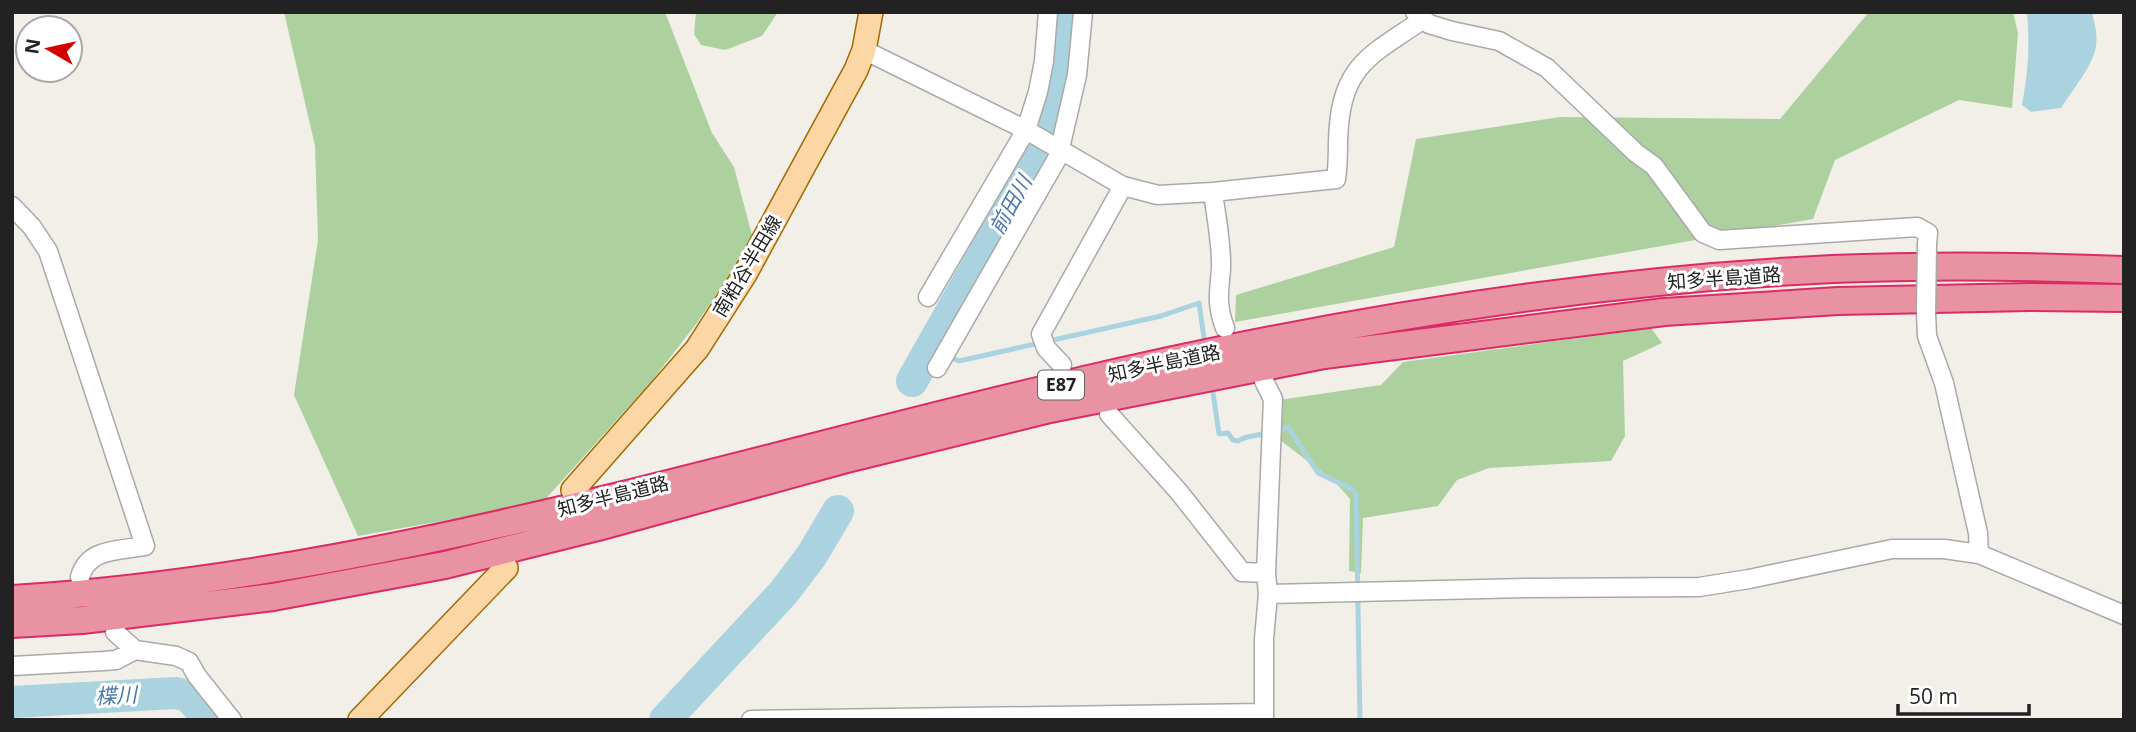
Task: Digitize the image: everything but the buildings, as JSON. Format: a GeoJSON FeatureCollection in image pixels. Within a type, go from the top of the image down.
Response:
{"type":"FeatureCollection","features":[{"type":"Feature","properties":{"kind":"highway","name":"知多半島道路"},"geometry":{"type":"LineString","coordinates":[[12,599],[81,594],[269,570],[438,538],[1083,380],[1321,329],[1479,304],[1660,282],[1832,270],[2032,267],[2124,270]]}},
{"type":"Feature","properties":{"kind":"highway","name":"知多半島道路"},"geometry":{"type":"LineString","coordinates":[[12,624],[82,620],[273,597],[445,565],[598,527],[843,460],[1050,409],[1324,355],[1664,312],[1838,301],[2124,298]]}},
{"type":"Feature","properties":{"kind":"main road","name":"南粕谷半田線"},"geometry":{"type":"LineString","coordinates":[[573,490],[697,349],[745,274],[831,118],[864,50],[871,12]]}},
{"type":"Feature","properties":{"kind":"main road"},"geometry":{"type":"LineString","coordinates":[[360,720],[506,568]]}},
{"type":"Feature","properties":{"kind":"street"},"geometry":{"type":"LineString","coordinates":[[928,297],[1026,130],[1044,61],[1048,12]]}},
{"type":"Feature","properties":{"kind":"street"},"geometry":{"type":"LineString","coordinates":[[937,368],[1058,157],[1077,75],[1083,12]]}},
{"type":"Feature","properties":{"kind":"street"},"geometry":{"type":"LineString","coordinates":[[864,50],[1026,130],[1123,186],[1158,195],[1213,192],[1336,179],[1340,112],[1354,71],[1419,16],[1452,31],[1499,41],[1547,68],[1636,153],[1654,166],[1663,182],[1703,233],[1713,238],[1785,237],[1917,227],[1928,233],[1927,336],[1944,383],[1978,533],[1979,554]]}},
{"type":"Feature","properties":{"kind":"street"},"geometry":{"type":"LineString","coordinates":[[1062,365],[1046,348],[1041,334],[1123,186]]}},
{"type":"Feature","properties":{"kind":"street"},"geometry":{"type":"LineString","coordinates":[[1213,192],[1221,268],[1217,287],[1218,311],[1225,328]]}},
{"type":"Feature","properties":{"kind":"street"},"geometry":{"type":"LineString","coordinates":[[12,206],[32,227],[48,251],[145,546],[95,555],[88,560],[80,578]]}},
{"type":"Feature","properties":{"kind":"street"},"geometry":{"type":"LineString","coordinates":[[751,720],[1264,716],[1273,399],[1264,381]]}},
{"type":"Feature","properties":{"kind":"street"},"geometry":{"type":"LineString","coordinates":[[1109,414],[1179,492],[1242,572],[1266,573]]}},
{"type":"Feature","properties":{"kind":"street"},"geometry":{"type":"LineString","coordinates":[[1268,594],[1526,587],[1699,586],[1749,579],[1892,549],[1944,550],[1979,554],[2124,615]]}},
{"type":"Feature","properties":{"kind":"street"},"geometry":{"type":"LineString","coordinates":[[115,632],[135,650],[176,656],[188,662],[232,720]]}},
{"type":"Feature","properties":{"kind":"street"},"geometry":{"type":"LineString","coordinates":[[12,666],[116,660],[135,650]]}},
{"type":"Feature","properties":{"kind":"green space"},"geometry":{"type":"Polygon","coordinates":[[[284,12],[665,12],[712,133],[734,167],[753,239],[697,323],[650,383],[542,503],[358,536],[294,395],[318,240],[315,146],[284,12]]]}},
{"type":"Feature","properties":{"kind":"green space"},"geometry":{"type":"Polygon","coordinates":[[[696,12],[778,12],[762,36],[725,50],[701,45],[694,34],[696,12]]]}},
{"type":"Feature","properties":{"kind":"green space"},"geometry":{"type":"Polygon","coordinates":[[[1869,12],[2013,12],[2018,33],[2012,108],[1959,100],[1835,160],[1813,219],[1235,322],[1236,295],[1394,247],[1416,139],[1560,117],[1780,119],[1869,12]]]}},
{"type":"Feature","properties":{"kind":"green space"},"geometry":{"type":"Polygon","coordinates":[[[1651,328],[1662,343],[1623,361],[1625,436],[1611,461],[1489,468],[1457,480],[1438,506],[1363,518],[1361,573],[1349,571],[1350,499],[1336,483],[1280,440],[1279,400],[1381,385],[1403,362],[1651,328]]]}},
{"type":"Feature","properties":{"kind":"water"},"geometry":{"type":"Polygon","coordinates":[[[2027,12],[2092,12],[2096,36],[2095,52],[2061,108],[2031,112],[2022,105],[2028,59],[2027,12]]]}},
{"type":"Feature","properties":{"kind":"waterway","name":"前田川"},"geometry":{"type":"LineString","coordinates":[[912,381],[1028,176],[1046,132],[1059,78],[1065,12]]}},
{"type":"Feature","properties":{"kind":"waterway"},"geometry":{"type":"LineString","coordinates":[[952,358],[959,361],[1161,316],[1199,303],[1205,345]]}},
{"type":"Feature","properties":{"kind":"waterway"},"geometry":{"type":"LineString","coordinates":[[1212,386],[1219,434],[1228,433],[1233,440],[1238,441],[1267,433]]}},
{"type":"Feature","properties":{"kind":"waterway"},"geometry":{"type":"LineString","coordinates":[[1277,431],[1288,427],[1318,473],[1352,489],[1356,494],[1360,720]]}},
{"type":"Feature","properties":{"kind":"waterway","name":"前田川"},"geometry":{"type":"LineString","coordinates":[[665,720],[784,592],[812,555],[838,511]]}},
{"type":"Feature","properties":{"kind":"waterway","name":"楪川"},"geometry":{"type":"LineString","coordinates":[[12,702],[176,693],[188,696],[210,720]]}}]}
